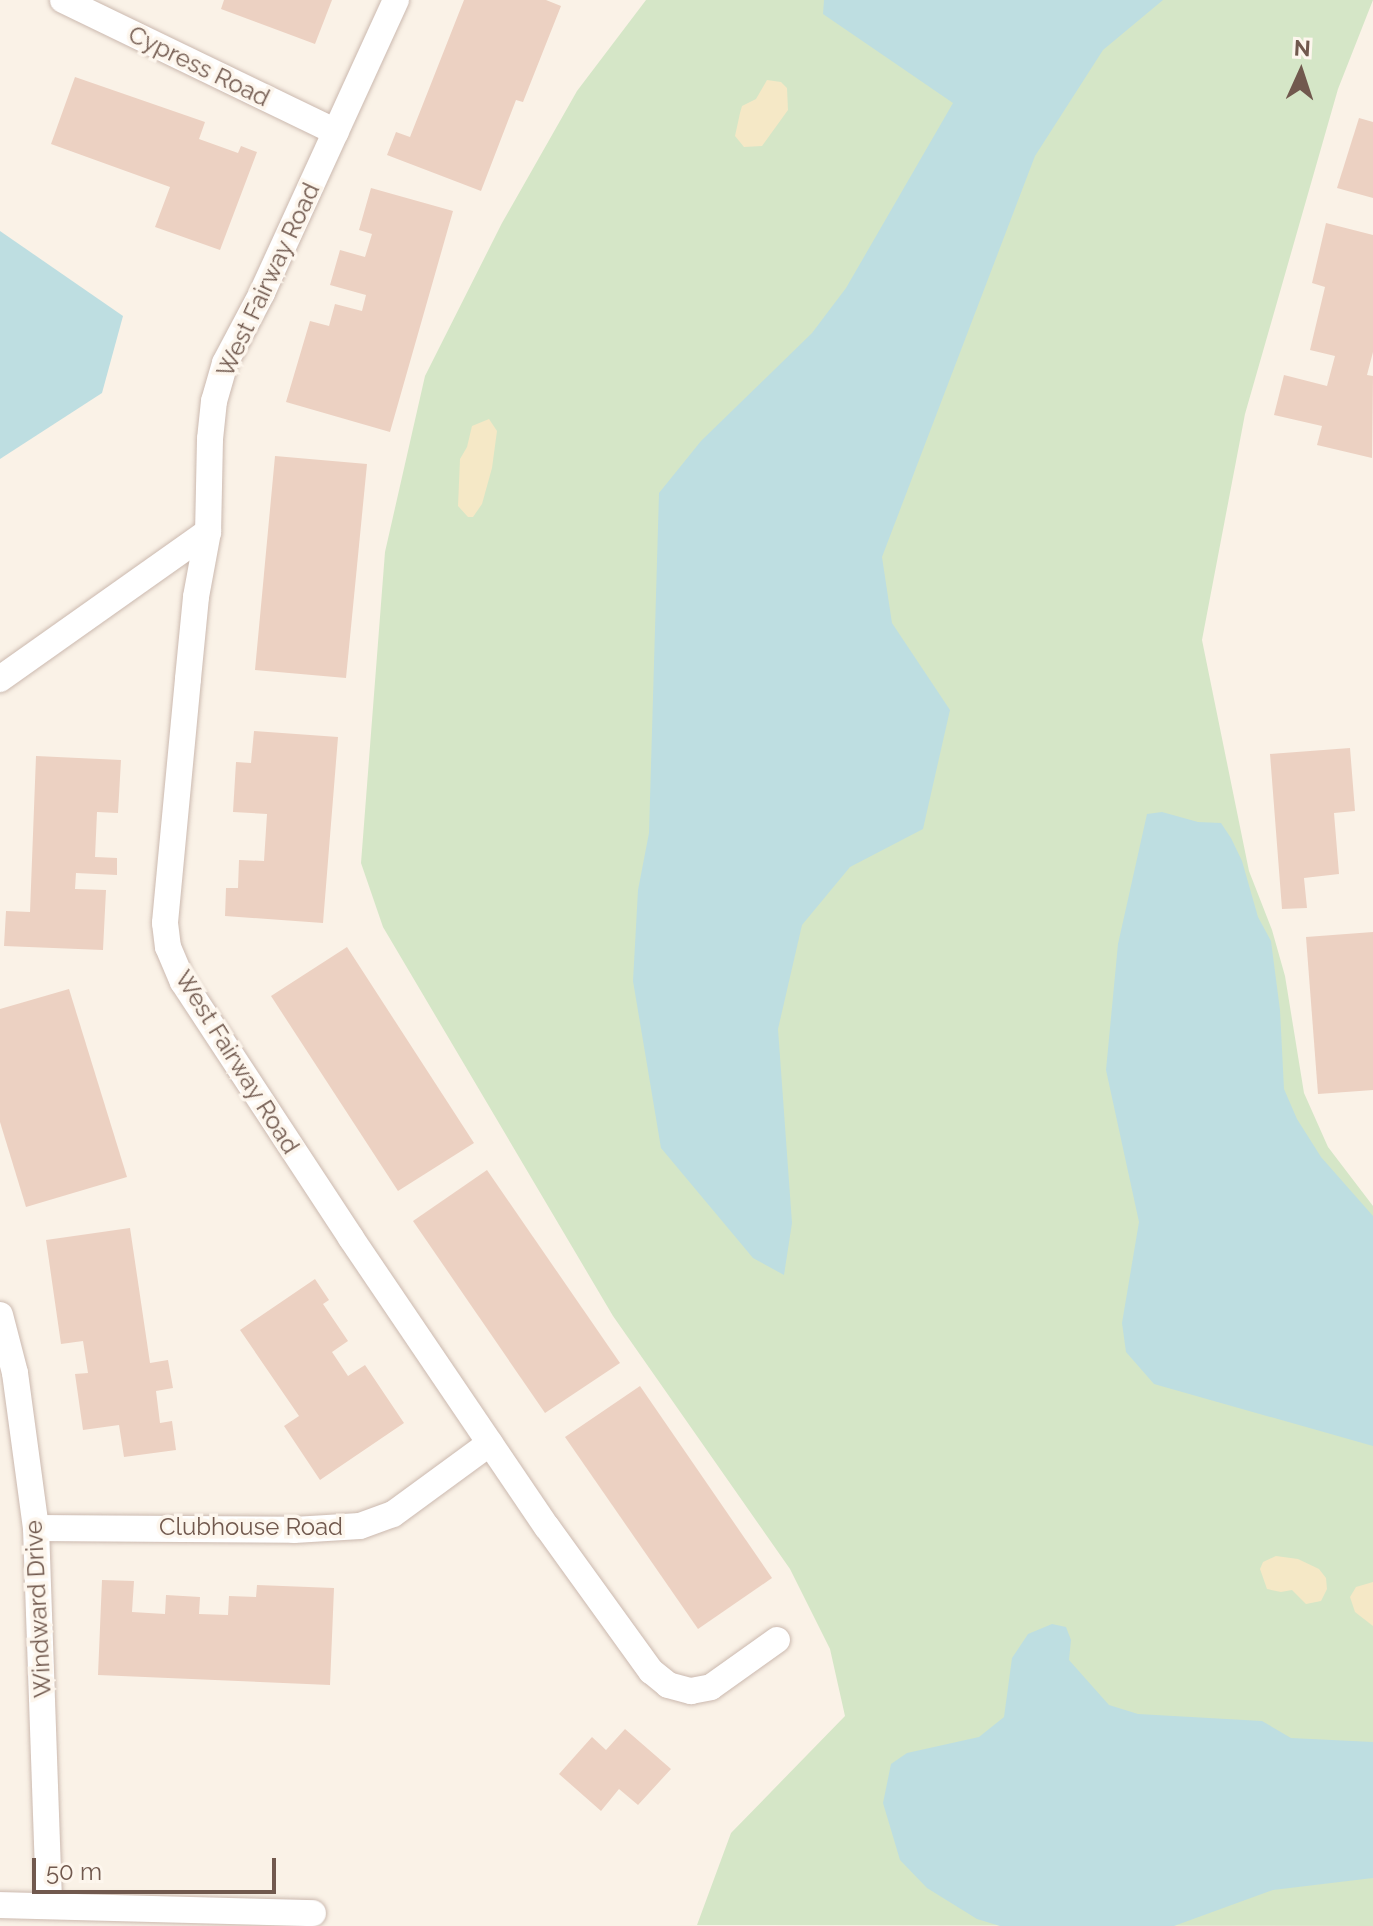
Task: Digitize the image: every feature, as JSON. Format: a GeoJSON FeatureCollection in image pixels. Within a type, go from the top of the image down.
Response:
{"type":"FeatureCollection","features":[{"type":"Feature","properties":{"kind":"street","name":"Cypress Road"},"geometry":{"type":"LineString","coordinates":[[63,0],[336,132]]}},
{"type":"Feature","properties":{"kind":"street","name":"West Fairway Road"},"geometry":{"type":"LineString","coordinates":[[396,0],[225,363],[214,401],[208,532],[196,597],[188,679],[165,923],[168,947],[183,982],[490,1443],[651,1671],[668,1685],[691,1691],[711,1687],[777,1640]]}},
{"type":"Feature","properties":{"kind":"street"},"geometry":{"type":"LineString","coordinates":[[0,679],[208,532]]}},
{"type":"Feature","properties":{"kind":"street","name":"Windward Drive"},"geometry":{"type":"LineString","coordinates":[[0,1315],[15,1373],[36,1528],[49,1906]]}},
{"type":"Feature","properties":{"kind":"street","name":"Clubhouse Road"},"geometry":{"type":"LineString","coordinates":[[36,1528],[294,1530],[360,1526],[393,1514],[490,1443]]}},
{"type":"Feature","properties":{"kind":"street"},"geometry":{"type":"LineString","coordinates":[[0,1905],[313,1913]]}},
{"type":"Feature","properties":{"kind":"green space"},"geometry":{"type":"Polygon","coordinates":[[[646,0],[1373,0],[1338,89],[1245,414],[1202,640],[1249,871],[1272,930],[1285,976],[1304,1093],[1328,1147],[1373,1206],[1373,1926],[697,1925],[731,1833],[845,1716],[830,1649],[790,1569],[613,1316],[383,927],[361,863],[385,552],[425,376],[502,223],[577,91],[646,0]]]}},
{"type":"Feature","properties":{"kind":"sand"},"geometry":{"type":"Polygon","coordinates":[[[767,80],[781,82],[787,88],[788,110],[762,146],[744,147],[735,136],[742,106],[756,99],[767,80]]]}},
{"type":"Feature","properties":{"kind":"sand"},"geometry":{"type":"Polygon","coordinates":[[[489,419],[497,431],[492,468],[482,504],[473,517],[468,517],[458,506],[460,459],[467,447],[472,426],[489,419]]]}},
{"type":"Feature","properties":{"kind":"sand"},"geometry":{"type":"Polygon","coordinates":[[[1276,1556],[1298,1559],[1319,1569],[1326,1578],[1327,1589],[1321,1601],[1306,1604],[1292,1590],[1281,1592],[1267,1589],[1260,1569],[1263,1562],[1276,1556]]]}},
{"type":"Feature","properties":{"kind":"sand"},"geometry":{"type":"Polygon","coordinates":[[[1373,1582],[1373,1626],[1355,1612],[1350,1597],[1356,1587],[1373,1582]]]}},
{"type":"Feature","properties":{"kind":"water"},"geometry":{"type":"Polygon","coordinates":[[[824,0],[1163,0],[1103,50],[1035,156],[882,557],[892,623],[950,710],[923,829],[850,867],[802,925],[778,1029],[792,1223],[784,1275],[753,1258],[661,1148],[633,981],[638,890],[649,833],[659,493],[701,441],[812,333],[846,288],[953,103],[823,14],[824,0]]]}},
{"type":"Feature","properties":{"kind":"water"},"geometry":{"type":"Polygon","coordinates":[[[0,231],[123,316],[102,393],[0,459],[0,231]]]}},
{"type":"Feature","properties":{"kind":"water"},"geometry":{"type":"Polygon","coordinates":[[[1162,812],[1198,822],[1221,823],[1231,838],[1242,861],[1258,917],[1271,941],[1280,1010],[1284,1089],[1297,1119],[1321,1157],[1373,1216],[1373,1446],[1154,1384],[1126,1352],[1122,1323],[1139,1222],[1106,1070],[1118,944],[1147,814],[1162,812]]]}},
{"type":"Feature","properties":{"kind":"water"},"geometry":{"type":"Polygon","coordinates":[[[1052,1624],[1066,1627],[1071,1640],[1069,1660],[1109,1705],[1138,1714],[1262,1721],[1291,1738],[1373,1742],[1373,1878],[1273,1890],[1174,1926],[1000,1926],[977,1919],[927,1888],[900,1860],[883,1803],[891,1764],[907,1753],[979,1737],[1004,1717],[1012,1658],[1028,1634],[1052,1624]]]}},
{"type":"Feature","properties":{"kind":"building"},"geometry":{"type":"Polygon","coordinates":[[[224,0],[332,0],[315,44],[221,9],[224,0]]]}},
{"type":"Feature","properties":{"kind":"building"},"geometry":{"type":"Polygon","coordinates":[[[464,0],[546,0],[561,6],[523,102],[516,100],[481,191],[387,155],[396,132],[410,137],[464,0]]]}},
{"type":"Feature","properties":{"kind":"building"},"geometry":{"type":"Polygon","coordinates":[[[75,77],[205,122],[199,139],[238,153],[241,146],[257,152],[220,250],[155,227],[170,187],[51,144],[75,77]]]}},
{"type":"Feature","properties":{"kind":"building"},"geometry":{"type":"Polygon","coordinates":[[[1359,118],[1373,122],[1373,198],[1337,188],[1359,118]]]}},
{"type":"Feature","properties":{"kind":"building"},"geometry":{"type":"Polygon","coordinates":[[[371,188],[453,211],[390,432],[286,402],[310,321],[329,326],[335,304],[362,311],[366,295],[330,285],[340,250],[365,257],[372,234],[359,230],[371,188]]]}},
{"type":"Feature","properties":{"kind":"building"},"geometry":{"type":"Polygon","coordinates":[[[1326,223],[1373,235],[1373,352],[1367,375],[1373,376],[1372,458],[1317,445],[1322,426],[1274,415],[1284,375],[1327,386],[1335,356],[1310,350],[1325,287],[1312,283],[1326,223]]]}},
{"type":"Feature","properties":{"kind":"building"},"geometry":{"type":"Polygon","coordinates":[[[275,456],[367,464],[346,678],[255,670],[275,456]]]}},
{"type":"Feature","properties":{"kind":"building"},"geometry":{"type":"Polygon","coordinates":[[[254,731],[338,737],[323,923],[225,916],[226,888],[238,888],[239,860],[264,861],[267,814],[233,812],[236,762],[251,763],[254,731]]]}},
{"type":"Feature","properties":{"kind":"building"},"geometry":{"type":"Polygon","coordinates":[[[1350,748],[1355,811],[1334,813],[1339,874],[1304,878],[1307,908],[1282,909],[1270,754],[1350,748]]]}},
{"type":"Feature","properties":{"kind":"building"},"geometry":{"type":"Polygon","coordinates":[[[36,756],[121,760],[118,813],[97,812],[95,857],[117,858],[117,875],[76,873],[75,889],[106,890],[103,950],[4,946],[6,911],[30,912],[36,756]]]}},
{"type":"Feature","properties":{"kind":"building"},"geometry":{"type":"Polygon","coordinates":[[[1373,932],[1373,1090],[1318,1094],[1306,937],[1373,932]]]}},
{"type":"Feature","properties":{"kind":"building"},"geometry":{"type":"Polygon","coordinates":[[[347,947],[474,1143],[398,1191],[271,996],[347,947]]]}},
{"type":"Feature","properties":{"kind":"building"},"geometry":{"type":"Polygon","coordinates":[[[69,989],[127,1177],[26,1207],[0,1122],[0,1009],[69,989]]]}},
{"type":"Feature","properties":{"kind":"building"},"geometry":{"type":"Polygon","coordinates":[[[487,1170],[620,1363],[545,1413],[413,1221],[487,1170]]]}},
{"type":"Feature","properties":{"kind":"building"},"geometry":{"type":"Polygon","coordinates":[[[130,1228],[150,1363],[168,1360],[173,1388],[156,1391],[160,1423],[172,1421],[176,1450],[124,1457],[119,1425],[83,1430],[75,1374],[88,1373],[83,1341],[61,1344],[46,1240],[130,1228]]]}},
{"type":"Feature","properties":{"kind":"building"},"geometry":{"type":"Polygon","coordinates":[[[315,1279],[329,1300],[323,1304],[348,1341],[332,1352],[348,1376],[365,1365],[404,1423],[320,1480],[284,1426],[299,1416],[240,1330],[315,1279]]]}},
{"type":"Feature","properties":{"kind":"building"},"geometry":{"type":"Polygon","coordinates":[[[640,1386],[772,1578],[698,1629],[565,1437],[640,1386]]]}},
{"type":"Feature","properties":{"kind":"building"},"geometry":{"type":"Polygon","coordinates":[[[102,1580],[134,1581],[132,1612],[165,1614],[166,1595],[200,1597],[199,1614],[228,1615],[229,1596],[256,1597],[257,1585],[334,1588],[330,1685],[98,1675],[102,1580]]]}},
{"type":"Feature","properties":{"kind":"building"},"geometry":{"type":"Polygon","coordinates":[[[625,1729],[671,1769],[638,1805],[619,1789],[601,1811],[559,1774],[592,1737],[606,1750],[625,1729]]]}}]}
